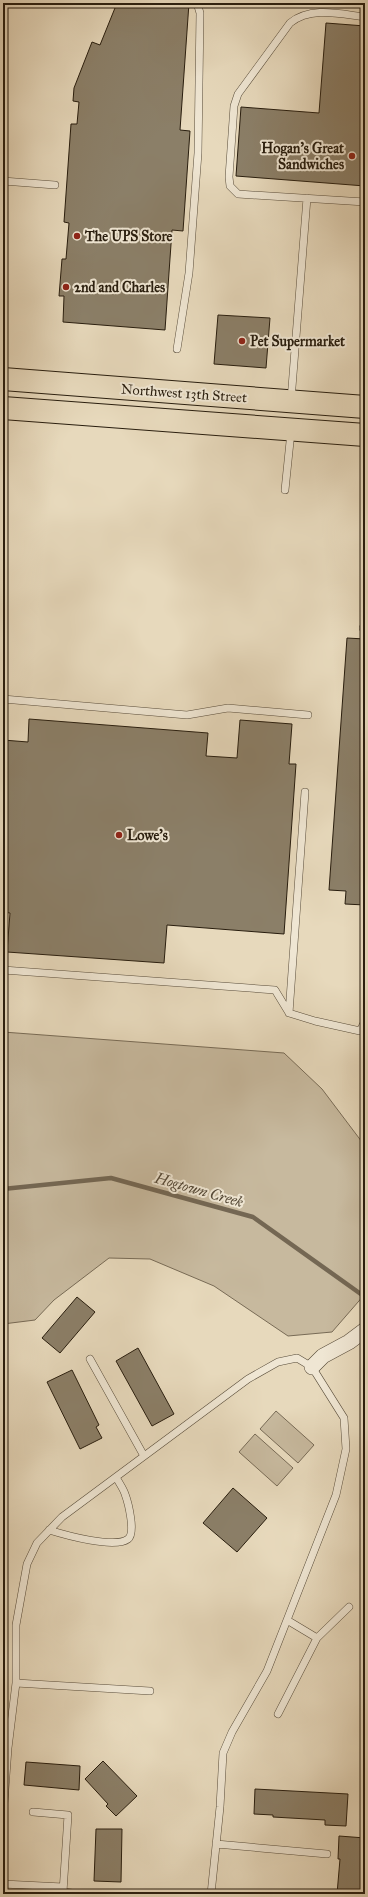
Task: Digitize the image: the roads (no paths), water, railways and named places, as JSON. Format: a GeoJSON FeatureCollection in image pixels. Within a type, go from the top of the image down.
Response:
{"type":"FeatureCollection","features":[{"type":"Feature","properties":{"kind":"main road","name":"Northwest 13th Street"},"geometry":{"type":"LineString","coordinates":[[3,379],[355,406]]}},
{"type":"Feature","properties":{"kind":"main road"},"geometry":{"type":"LineString","coordinates":[[228,424],[265,415],[291,401]]}},
{"type":"Feature","properties":{"kind":"main road"},"geometry":{"type":"LineString","coordinates":[[292,429],[315,416],[355,406]]}},
{"type":"Feature","properties":{"kind":"main road","name":"Northwest 13th Street"},"geometry":{"type":"LineString","coordinates":[[3,408],[365,435]]}},
{"type":"Feature","properties":{"kind":"street"},"geometry":{"type":"LineString","coordinates":[[312,1367],[323,1356],[350,1342],[365,1330]]}},
{"type":"Feature","properties":{"kind":"lane"},"geometry":{"type":"LineString","coordinates":[[177,349],[189,274],[198,153],[200,13],[197,3]]}},
{"type":"Feature","properties":{"kind":"lane"},"geometry":{"type":"LineString","coordinates":[[365,17],[309,13],[298,16],[290,23],[238,94],[234,106],[228,177],[230,186],[238,194],[365,202]]}},
{"type":"Feature","properties":{"kind":"lane"},"geometry":{"type":"LineString","coordinates":[[3,181],[55,185]]}},
{"type":"Feature","properties":{"kind":"lane"},"geometry":{"type":"LineString","coordinates":[[291,401],[308,198]]}},
{"type":"Feature","properties":{"kind":"lane"},"geometry":{"type":"LineString","coordinates":[[285,490],[292,429]]}},
{"type":"Feature","properties":{"kind":"lane"},"geometry":{"type":"LineString","coordinates":[[3,699],[186,715],[228,708],[308,715]]}},
{"type":"Feature","properties":{"kind":"lane"},"geometry":{"type":"LineString","coordinates":[[289,1013],[305,792]]}},
{"type":"Feature","properties":{"kind":"lane"},"geometry":{"type":"LineString","coordinates":[[3,970],[275,990],[289,1013],[315,1021],[360,1031],[365,1021]]}},
{"type":"Feature","properties":{"kind":"lane"},"geometry":{"type":"LineString","coordinates":[[3,1817],[8,1748],[16,1683],[16,1625],[27,1564],[37,1543],[62,1517],[248,1379],[278,1362],[297,1358],[312,1367],[344,1418],[346,1449],[336,1495],[267,1671],[232,1732],[223,1753],[211,1894]]}},
{"type":"Feature","properties":{"kind":"lane"},"geometry":{"type":"LineString","coordinates":[[90,1359],[144,1456]]}},
{"type":"Feature","properties":{"kind":"lane"},"geometry":{"type":"LineString","coordinates":[[49,1530],[76,1538],[109,1542],[122,1542],[128,1539],[131,1536],[132,1530],[129,1506],[125,1494],[116,1478]]}},
{"type":"Feature","properties":{"kind":"lane"},"geometry":{"type":"LineString","coordinates":[[278,1714],[317,1638],[349,1607]]}},
{"type":"Feature","properties":{"kind":"lane"},"geometry":{"type":"LineString","coordinates":[[287,1620],[317,1638]]}},
{"type":"Feature","properties":{"kind":"lane"},"geometry":{"type":"LineString","coordinates":[[16,1683],[150,1691]]}},
{"type":"Feature","properties":{"kind":"lane"},"geometry":{"type":"LineString","coordinates":[[33,1812],[68,1815],[63,1892],[81,1894]]}},
{"type":"Feature","properties":{"kind":"lane"},"geometry":{"type":"LineString","coordinates":[[216,1844],[327,1854]]}},
{"type":"Feature","properties":{"kind":"lane"},"geometry":{"type":"LineString","coordinates":[[3,1884],[63,1887]]}},
{"type":"Feature","properties":{"kind":"waterway","name":"Hogtown Creek"},"geometry":{"type":"LineString","coordinates":[[3,1189],[111,1178],[253,1217],[365,1297]]}},
{"type":"Feature","properties":{"kind":"place","name":"Hogan's Great Sandwiches"},"geometry":{"type":"Point","coordinates":[352,156]}},
{"type":"Feature","properties":{"kind":"place","name":"The UPS Store"},"geometry":{"type":"Point","coordinates":[77,236]}},
{"type":"Feature","properties":{"kind":"place","name":"2nd and Charles"},"geometry":{"type":"Point","coordinates":[66,287]}},
{"type":"Feature","properties":{"kind":"place","name":"Pet Supermarket"},"geometry":{"type":"Point","coordinates":[242,341]}},
{"type":"Feature","properties":{"kind":"place","name":"Lowe's"},"geometry":{"type":"Point","coordinates":[119,835]}}]}
